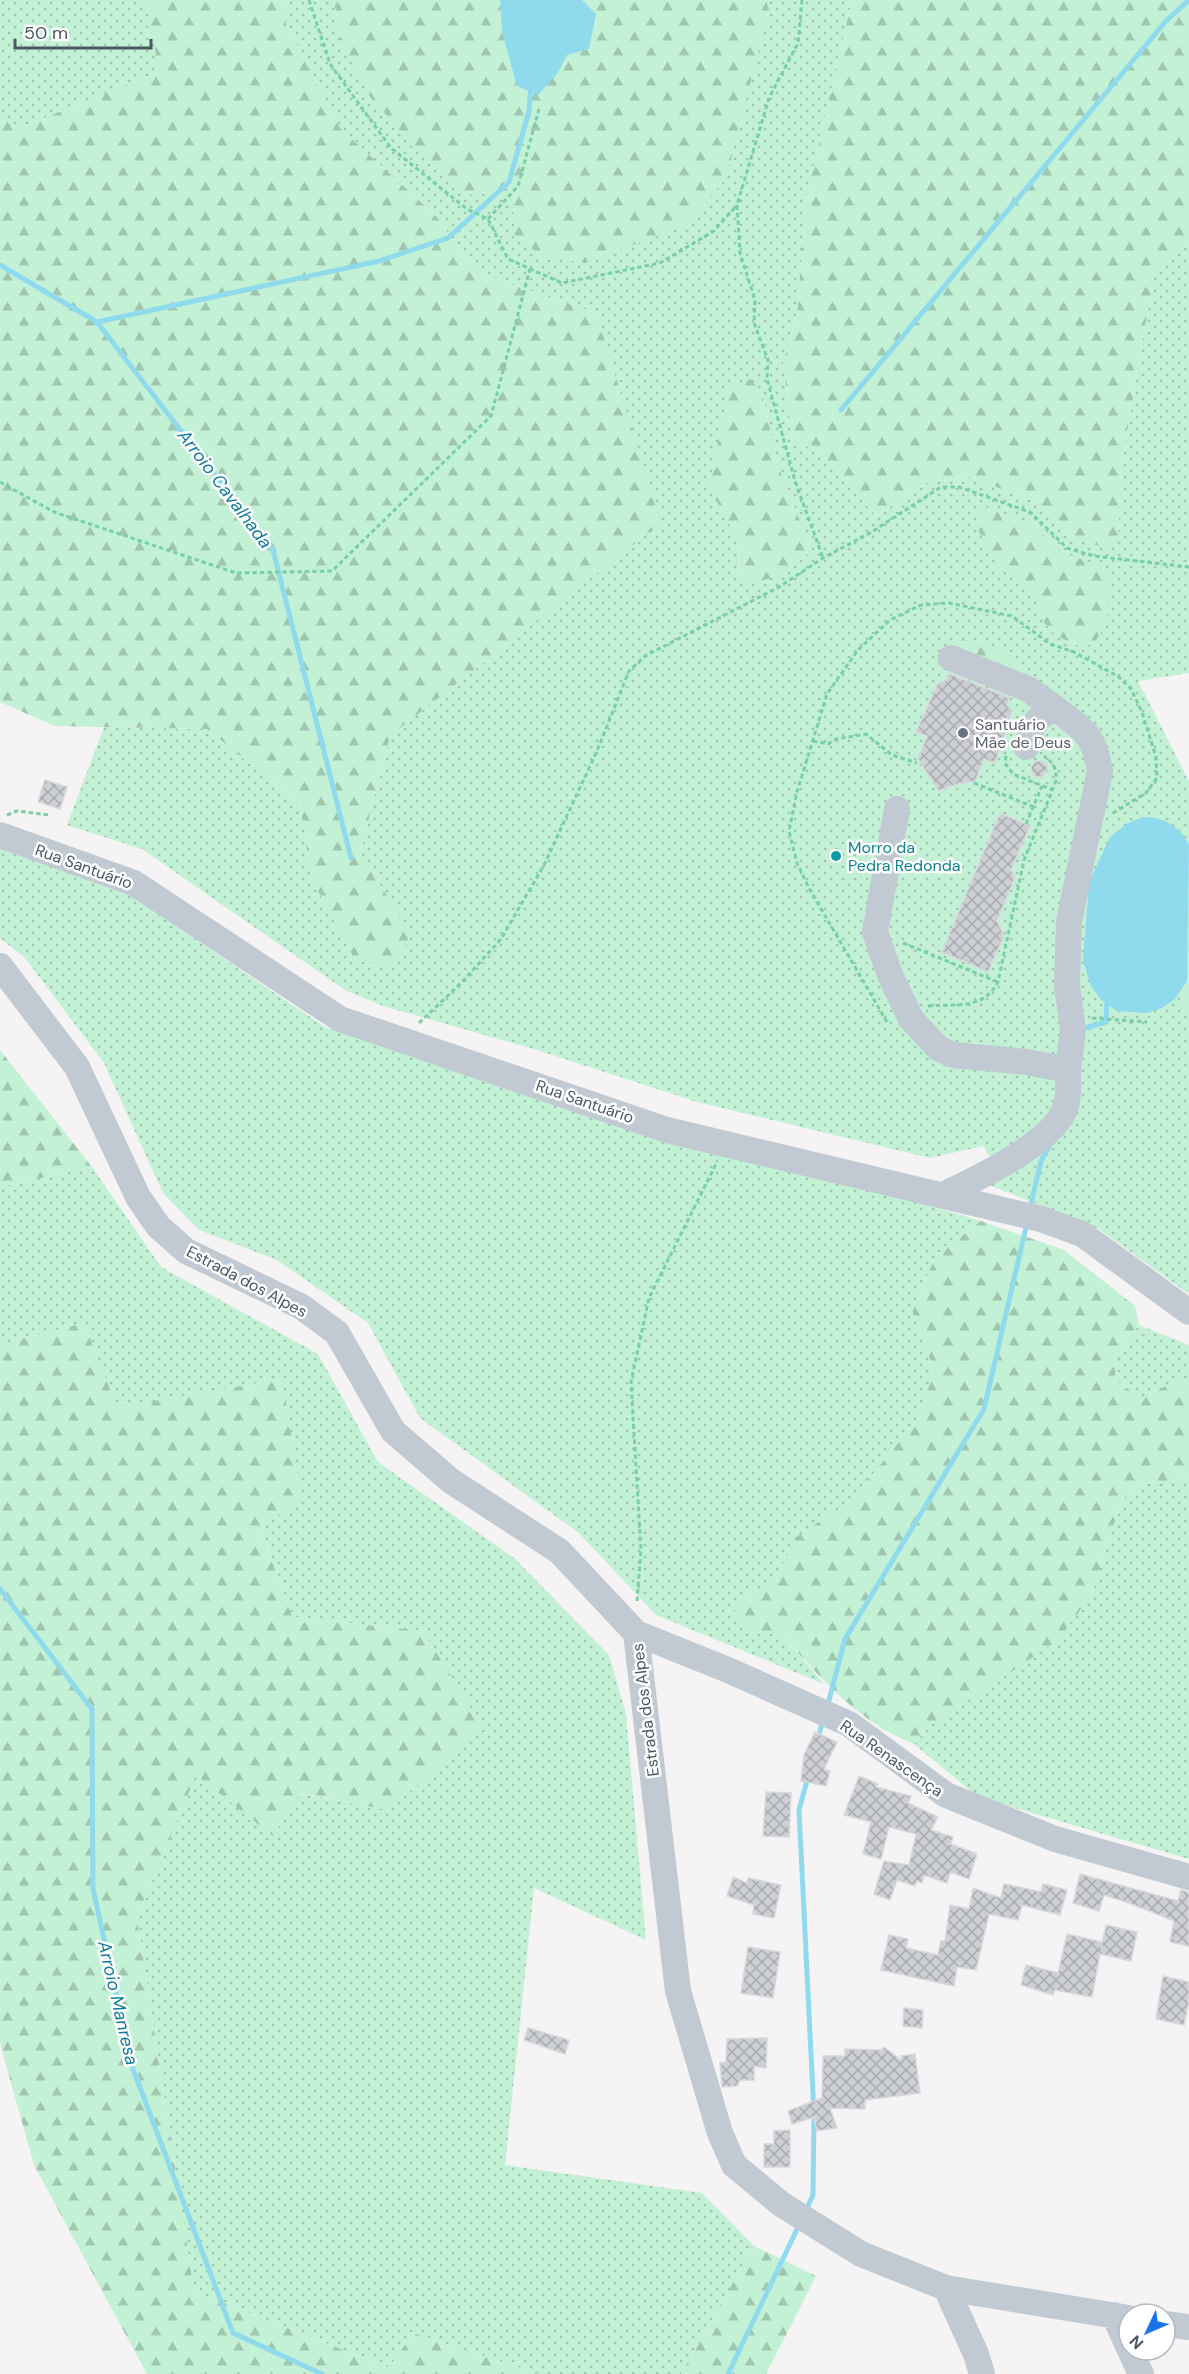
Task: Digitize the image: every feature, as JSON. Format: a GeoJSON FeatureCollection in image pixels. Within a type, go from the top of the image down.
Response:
{"type":"FeatureCollection","features":[{"type":"Feature","properties":{"kind":"street"},"geometry":{"type":"LineString","coordinates":[[943,1195],[990,1172],[1041,1138],[1063,1114],[1068,1100],[1068,1070],[1073,1030],[1067,985],[1069,921],[1100,771],[1096,747],[1082,728],[1028,689],[951,658]]}},
{"type":"Feature","properties":{"kind":"street"},"geometry":{"type":"LineString","coordinates":[[1026,747],[1035,720],[1042,713],[1055,708]]}},
{"type":"Feature","properties":{"kind":"street"},"geometry":{"type":"LineString","coordinates":[[897,809],[875,932],[890,975],[899,1017],[938,1048],[953,1055],[1027,1062],[1068,1070]]}},
{"type":"Feature","properties":{"kind":"street","name":"Rua Santuário"},"geometry":{"type":"LineString","coordinates":[[1,836],[134,883],[340,1019],[402,1038],[668,1130],[1041,1219],[1082,1234],[1189,1312]]}},
{"type":"Feature","properties":{"kind":"street","name":"Estrada dos Alpes"},"geometry":{"type":"LineString","coordinates":[[0,966],[77,1067],[138,1197],[158,1226],[186,1251],[302,1307],[337,1333],[393,1431],[451,1481],[559,1551],[636,1633],[678,1991],[720,2133],[734,2166],[781,2204],[861,2254],[946,2288],[1117,2315]]}},
{"type":"Feature","properties":{"kind":"street","name":"Rua Renascença"},"geometry":{"type":"LineString","coordinates":[[636,1633],[728,1670],[849,1724],[946,1796],[1055,1839],[1189,1877]]}},
{"type":"Feature","properties":{"kind":"street"},"geometry":{"type":"LineString","coordinates":[[946,2288],[976,2354],[982,2374]]}},
{"type":"Feature","properties":{"kind":"path"},"geometry":{"type":"LineString","coordinates":[[309,0],[330,64],[391,148],[466,209],[488,219],[508,259],[562,283],[660,262],[714,231],[737,206]]}},
{"type":"Feature","properties":{"kind":"path"},"geometry":{"type":"LineString","coordinates":[[802,0],[798,43],[770,98],[737,206],[740,253],[754,300],[754,323],[768,360],[767,379],[795,481],[823,558]]}},
{"type":"Feature","properties":{"kind":"path"},"geometry":{"type":"LineString","coordinates":[[488,219],[518,186],[539,109]]}},
{"type":"Feature","properties":{"kind":"path"},"geometry":{"type":"LineString","coordinates":[[0,482],[54,512],[236,573],[332,571],[491,416],[530,269]]}},
{"type":"Feature","properties":{"kind":"path"},"geometry":{"type":"LineString","coordinates":[[402,1038],[462,982],[501,939],[544,865],[622,694],[629,671],[645,656],[779,587],[823,558],[870,533],[941,487],[959,487],[1030,512],[1067,548],[1094,556],[1189,567]]}},
{"type":"Feature","properties":{"kind":"path"},"geometry":{"type":"LineString","coordinates":[[917,763],[892,755],[866,734],[836,739],[828,744],[813,741],[796,792],[789,831],[796,863],[880,1013],[899,1017],[978,1003],[993,992],[998,982],[1024,860],[1053,790],[1057,771],[1052,762],[1026,747]]}},
{"type":"Feature","properties":{"kind":"path"},"geometry":{"type":"LineString","coordinates":[[974,783],[1034,807]]}},
{"type":"Feature","properties":{"kind":"path"},"geometry":{"type":"LineString","coordinates":[[1026,824],[1042,786],[1053,790]]}},
{"type":"Feature","properties":{"kind":"path"},"geometry":{"type":"LineString","coordinates":[[1,836],[8,814],[17,811],[49,815]]}},
{"type":"Feature","properties":{"kind":"path"},"geometry":{"type":"LineString","coordinates":[[875,932],[998,982]]}},
{"type":"Feature","properties":{"kind":"path"},"geometry":{"type":"LineString","coordinates":[[1073,1030],[1087,1019],[1099,1017],[1147,1022]]}},
{"type":"Feature","properties":{"kind":"path"},"geometry":{"type":"LineString","coordinates":[[636,1633],[641,1550],[632,1382],[650,1298],[724,1145]]}},
{"type":"Feature","properties":{"kind":"green space"},"geometry":{"type":"Polygon","coordinates":[[[0,0],[146,0],[160,72],[19,128],[0,115],[0,0]]]}},
{"type":"Feature","properties":{"kind":"green space"},"geometry":{"type":"Polygon","coordinates":[[[146,0],[286,0],[285,22],[340,128],[437,217],[475,272],[596,313],[661,523],[390,736],[360,853],[411,933],[395,968],[355,960],[311,878],[300,804],[207,729],[55,726],[0,702],[0,115],[19,128],[159,72],[146,0]]]}},
{"type":"Feature","properties":{"kind":"green space"},"geometry":{"type":"Polygon","coordinates":[[[286,0],[852,0],[806,198],[797,314],[783,364],[793,444],[817,448],[876,516],[926,483],[971,477],[1040,504],[1074,538],[1118,540],[1121,466],[1154,276],[1189,243],[1189,673],[1138,681],[1189,781],[1189,1294],[1099,1229],[989,1185],[1001,1174],[983,1146],[930,1158],[697,1102],[534,1049],[383,1006],[345,990],[142,849],[67,825],[104,727],[207,729],[300,804],[311,878],[410,933],[360,853],[390,736],[486,657],[596,313],[475,272],[437,217],[340,128],[285,22],[286,0]],[[762,392],[738,541],[739,575],[812,551],[778,466],[762,392]]]}},
{"type":"Feature","properties":{"kind":"green space"},"geometry":{"type":"Polygon","coordinates":[[[334,0],[500,0],[502,32],[557,74],[596,14],[582,0],[766,0],[769,10],[726,179],[684,226],[585,263],[542,256],[515,235],[513,210],[493,192],[471,195],[434,168],[370,97],[341,43],[334,0]]]}},
{"type":"Feature","properties":{"kind":"green space"},"geometry":{"type":"Polygon","coordinates":[[[852,0],[1189,0],[1189,243],[1154,276],[1121,466],[1118,540],[1109,549],[1074,538],[1040,504],[971,477],[926,483],[876,516],[817,448],[793,444],[783,364],[797,314],[806,198],[852,0]]]}},
{"type":"Feature","properties":{"kind":"green space"},"geometry":{"type":"Polygon","coordinates":[[[751,379],[762,392],[778,466],[812,551],[780,576],[750,583],[739,575],[738,541],[709,486],[729,387],[751,379]]]}},
{"type":"Feature","properties":{"kind":"green space"},"geometry":{"type":"Polygon","coordinates":[[[980,505],[1029,522],[1062,552],[1105,568],[1109,576],[1107,623],[1093,645],[1076,645],[1055,635],[1043,621],[1039,603],[1027,584],[999,569],[976,526],[980,505]]]}},
{"type":"Feature","properties":{"kind":"green space"},"geometry":{"type":"Polygon","coordinates":[[[960,640],[990,645],[1009,654],[1023,669],[1027,678],[954,649],[953,644],[960,640]]]}},
{"type":"Feature","properties":{"kind":"green space"},"geometry":{"type":"Polygon","coordinates":[[[0,846],[127,893],[325,1027],[687,1147],[910,1200],[981,1221],[936,1256],[912,1310],[934,1370],[919,1417],[851,1501],[793,1540],[774,1585],[747,1594],[748,1632],[782,1635],[824,1684],[656,1615],[579,1533],[420,1418],[368,1323],[277,1260],[199,1230],[163,1193],[104,1063],[25,958],[0,938],[0,846]]]}},
{"type":"Feature","properties":{"kind":"green space"},"geometry":{"type":"Polygon","coordinates":[[[1189,979],[1189,1013],[1180,1008],[1180,994],[1189,979]]]}},
{"type":"Feature","properties":{"kind":"green space"},"geometry":{"type":"Polygon","coordinates":[[[0,1050],[92,1167],[0,1187],[0,1050]]]}},
{"type":"Feature","properties":{"kind":"green space"},"geometry":{"type":"Polygon","coordinates":[[[92,1167],[161,1267],[318,1354],[378,1462],[514,1558],[609,1655],[626,1714],[646,1940],[534,1888],[505,2165],[702,2193],[754,2246],[681,2374],[539,2374],[413,2333],[389,2368],[194,2291],[137,1918],[196,1774],[389,1810],[423,1631],[292,1617],[260,1527],[282,1379],[117,1408],[84,1323],[0,1345],[0,1187],[92,1167]]]}},
{"type":"Feature","properties":{"kind":"green space"},"geometry":{"type":"Polygon","coordinates":[[[981,1221],[1064,1250],[1135,1306],[1139,1325],[1116,1357],[1115,1380],[1143,1399],[1169,1384],[1189,1379],[1189,1479],[1145,1484],[1122,1499],[1092,1594],[1057,1641],[930,1726],[914,1744],[876,1724],[842,1698],[782,1635],[748,1632],[734,1612],[747,1594],[774,1585],[793,1539],[851,1501],[919,1417],[934,1370],[912,1310],[936,1256],[981,1221]]]}},
{"type":"Feature","properties":{"kind":"green space"},"geometry":{"type":"Polygon","coordinates":[[[84,1323],[117,1407],[282,1379],[302,1499],[260,1528],[292,1617],[423,1631],[484,1729],[388,1810],[300,1793],[273,1836],[196,1775],[137,1918],[194,2291],[389,2368],[413,2333],[539,2374],[147,2374],[34,2165],[0,2043],[0,1345],[84,1323]]]}},
{"type":"Feature","properties":{"kind":"green space"},"geometry":{"type":"Polygon","coordinates":[[[1139,1325],[1189,1345],[1189,1379],[1169,1384],[1143,1400],[1115,1380],[1116,1357],[1139,1325]]]}},
{"type":"Feature","properties":{"kind":"green space"},"geometry":{"type":"Polygon","coordinates":[[[1189,1479],[1189,1859],[978,1797],[914,1744],[930,1726],[1092,1594],[1122,1499],[1145,1484],[1189,1479]]]}},
{"type":"Feature","properties":{"kind":"green space"},"geometry":{"type":"Polygon","coordinates":[[[754,2246],[816,2276],[766,2374],[681,2374],[754,2246]]]}},
{"type":"Feature","properties":{"kind":"water"},"geometry":{"type":"Polygon","coordinates":[[[500,0],[582,0],[596,14],[589,49],[567,55],[557,74],[538,95],[517,86],[502,32],[500,0]]]}},
{"type":"Feature","properties":{"kind":"water"},"geometry":{"type":"Polygon","coordinates":[[[1143,817],[1151,817],[1170,824],[1181,832],[1189,844],[1187,981],[1175,999],[1162,1008],[1147,1013],[1117,1011],[1100,999],[1090,984],[1083,960],[1089,882],[1110,837],[1128,823],[1143,817]]]}},
{"type":"Feature","properties":{"kind":"building","name":"Santuário Mãe de Deus"},"geometry":{"type":"Polygon","coordinates":[[[948,673],[1010,698],[1007,705],[1012,712],[995,763],[984,759],[975,781],[957,784],[939,791],[918,759],[927,736],[916,732],[938,683],[946,681],[948,673]]]}},
{"type":"Feature","properties":{"kind":"building"},"geometry":{"type":"Polygon","coordinates":[[[1039,761],[1045,763],[1047,769],[1045,775],[1039,777],[1033,775],[1031,769],[1033,763],[1039,761]]]}},
{"type":"Feature","properties":{"kind":"building"},"geometry":{"type":"Polygon","coordinates":[[[45,780],[67,787],[60,809],[38,802],[45,780]]]}},
{"type":"Feature","properties":{"kind":"building"},"geometry":{"type":"Polygon","coordinates":[[[1000,813],[1030,826],[1011,870],[1015,877],[997,921],[1004,935],[988,972],[942,952],[1000,813]]]}},
{"type":"Feature","properties":{"kind":"building"},"geometry":{"type":"Polygon","coordinates":[[[815,1732],[837,1742],[824,1769],[830,1771],[826,1786],[801,1781],[804,1755],[815,1732]]]}},
{"type":"Feature","properties":{"kind":"building"},"geometry":{"type":"Polygon","coordinates":[[[859,1776],[878,1784],[876,1787],[911,1796],[908,1803],[938,1817],[931,1830],[953,1837],[951,1844],[977,1854],[969,1879],[950,1872],[947,1883],[924,1875],[922,1883],[917,1881],[915,1886],[897,1880],[890,1900],[874,1894],[884,1861],[909,1865],[916,1834],[889,1827],[881,1859],[863,1854],[871,1822],[844,1815],[859,1776]]]}},
{"type":"Feature","properties":{"kind":"building"},"geometry":{"type":"Polygon","coordinates":[[[766,1792],[791,1793],[789,1837],[763,1836],[766,1792]]]}},
{"type":"Feature","properties":{"kind":"building"},"geometry":{"type":"Polygon","coordinates":[[[1080,1874],[1178,1901],[1181,1890],[1189,1892],[1189,1946],[1170,1942],[1174,1921],[1129,1903],[1104,1895],[1099,1911],[1073,1903],[1080,1874]]]}},
{"type":"Feature","properties":{"kind":"building"},"geometry":{"type":"Polygon","coordinates":[[[733,1877],[747,1883],[748,1878],[781,1885],[774,1918],[753,1914],[754,1905],[727,1896],[733,1877]]]}},
{"type":"Feature","properties":{"kind":"building"},"geometry":{"type":"Polygon","coordinates":[[[1004,1884],[1041,1892],[1043,1884],[1067,1890],[1060,1915],[1022,1905],[1018,1920],[989,1914],[976,1970],[957,1967],[954,1986],[881,1970],[889,1935],[908,1939],[906,1948],[938,1955],[941,1941],[945,1941],[950,1905],[969,1909],[973,1888],[1001,1898],[1004,1884]]]}},
{"type":"Feature","properties":{"kind":"building"},"geometry":{"type":"Polygon","coordinates":[[[1106,1925],[1137,1932],[1131,1961],[1100,1954],[1092,1997],[1055,1990],[1053,1995],[1021,1985],[1026,1965],[1058,1973],[1067,1934],[1102,1942],[1101,1948],[1106,1925]]]}},
{"type":"Feature","properties":{"kind":"building"},"geometry":{"type":"Polygon","coordinates":[[[748,1947],[780,1952],[773,1998],[741,1993],[748,1947]]]}},
{"type":"Feature","properties":{"kind":"building"},"geometry":{"type":"Polygon","coordinates":[[[1163,1976],[1189,1982],[1189,2001],[1184,2025],[1156,2019],[1163,1976]]]}},
{"type":"Feature","properties":{"kind":"building"},"geometry":{"type":"Polygon","coordinates":[[[904,2008],[923,2010],[922,2028],[903,2026],[904,2008]]]}},
{"type":"Feature","properties":{"kind":"building"},"geometry":{"type":"Polygon","coordinates":[[[528,2028],[569,2040],[565,2054],[524,2040],[528,2028]]]}},
{"type":"Feature","properties":{"kind":"building"},"geometry":{"type":"Polygon","coordinates":[[[767,2038],[766,2068],[754,2066],[754,2080],[740,2080],[737,2086],[722,2087],[720,2063],[726,2062],[727,2039],[767,2038]]]}},
{"type":"Feature","properties":{"kind":"building"},"geometry":{"type":"Polygon","coordinates":[[[884,2047],[901,2060],[901,2056],[915,2054],[920,2093],[865,2100],[865,2109],[830,2108],[837,2128],[817,2131],[814,2117],[792,2124],[788,2111],[822,2098],[823,2056],[845,2056],[845,2049],[881,2050],[884,2047]]]}},
{"type":"Feature","properties":{"kind":"building"},"geometry":{"type":"Polygon","coordinates":[[[790,2130],[790,2167],[764,2167],[764,2144],[774,2144],[774,2131],[790,2130]]]}},
{"type":"Feature","properties":{"kind":"waterway"},"geometry":{"type":"LineString","coordinates":[[841,410],[1166,21],[1189,0]]}},
{"type":"Feature","properties":{"kind":"waterway"},"geometry":{"type":"LineString","coordinates":[[97,322],[379,261],[448,238],[509,182],[529,111],[531,85]]}},
{"type":"Feature","properties":{"kind":"waterway","name":"Arroio Cavalhada"},"geometry":{"type":"LineString","coordinates":[[0,265],[97,322],[273,550],[351,858]]}},
{"type":"Feature","properties":{"kind":"waterway"},"geometry":{"type":"LineString","coordinates":[[1081,1032],[1085,1028],[1106,1022],[1107,999]]}},
{"type":"Feature","properties":{"kind":"waterway"},"geometry":{"type":"LineString","coordinates":[[1030,1208],[1041,1161],[1049,1146]]}},
{"type":"Feature","properties":{"kind":"waterway"},"geometry":{"type":"LineString","coordinates":[[827,1708],[845,1639],[984,1409],[1027,1223]]}},
{"type":"Feature","properties":{"kind":"waterway","name":"Arroio Manresa"},"geometry":{"type":"LineString","coordinates":[[0,1589],[92,1709],[93,1889],[133,2069],[233,2333],[322,2374]]}},
{"type":"Feature","properties":{"kind":"waterway"},"geometry":{"type":"LineString","coordinates":[[818,1739],[823,1719]]}},
{"type":"Feature","properties":{"kind":"waterway"},"geometry":{"type":"LineString","coordinates":[[805,2212],[813,2195],[814,2115],[799,1810],[808,1777]]}},
{"type":"Feature","properties":{"kind":"waterway"},"geometry":{"type":"LineString","coordinates":[[728,2374],[800,2223]]}},
{"type":"Feature","properties":{"kind":"place","name":"Santuário Mãe de Deus"},"geometry":{"type":"Point","coordinates":[963,733]}},
{"type":"Feature","properties":{"kind":"place","name":"Morro da Pedra Redonda"},"geometry":{"type":"Point","coordinates":[836,856]}}]}
